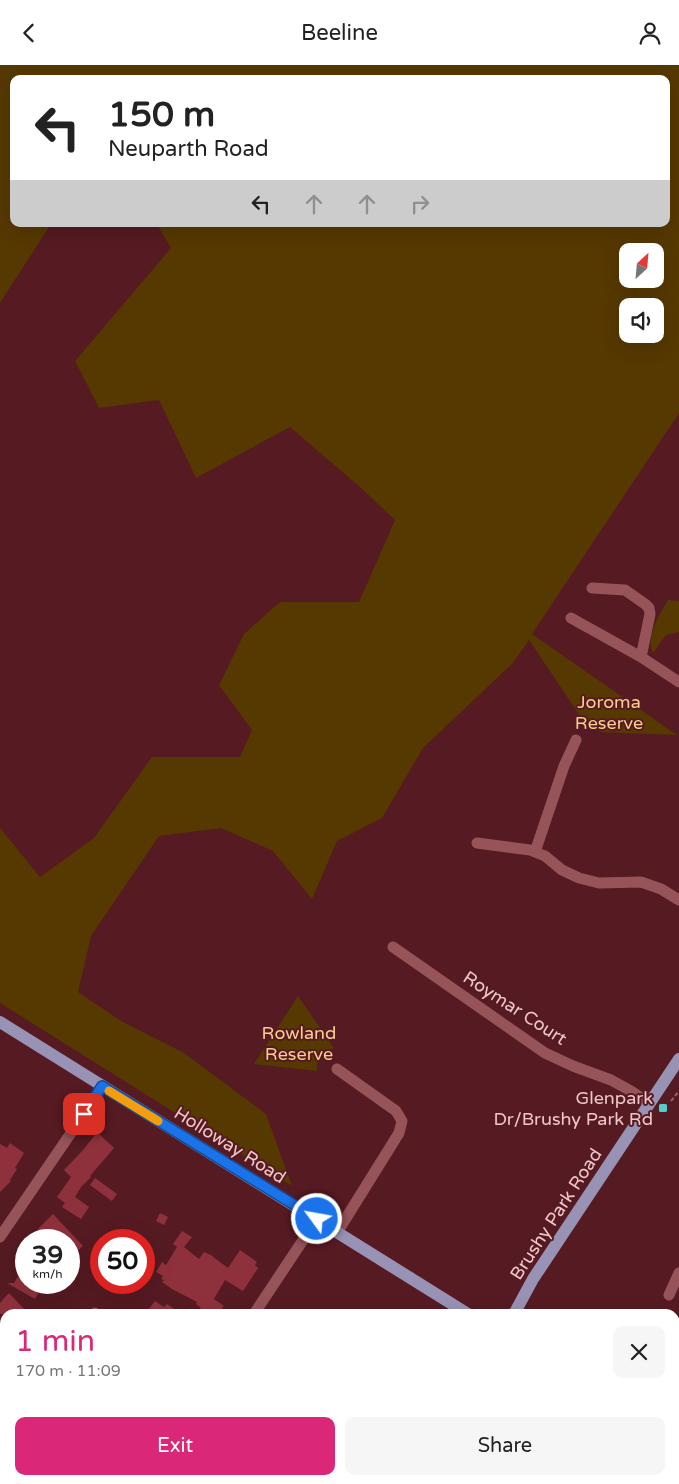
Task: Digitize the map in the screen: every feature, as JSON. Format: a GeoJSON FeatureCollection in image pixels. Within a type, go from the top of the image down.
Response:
{"type":"FeatureCollection","features":[{"type":"Feature","properties":{"kind":"main road","name":"Holloway Road"},"geometry":{"type":"LineString","coordinates":[[0,1022],[338,1231],[460,1309]]}},
{"type":"Feature","properties":{"kind":"main road","name":"Brushy Park Road"},"geometry":{"type":"LineString","coordinates":[[517,1309],[533,1279],[679,1059]]}},
{"type":"Feature","properties":{"kind":"street"},"geometry":{"type":"LineString","coordinates":[[592,588],[625,591],[649,608],[650,614],[641,657]]}},
{"type":"Feature","properties":{"kind":"street"},"geometry":{"type":"LineString","coordinates":[[571,618],[641,657],[679,682]]}},
{"type":"Feature","properties":{"kind":"street"},"geometry":{"type":"LineString","coordinates":[[535,852],[564,766],[576,740]]}},
{"type":"Feature","properties":{"kind":"street"},"geometry":{"type":"LineString","coordinates":[[477,843],[530,850],[545,856],[562,870],[579,878],[599,883],[641,882],[661,889],[679,900]]}},
{"type":"Feature","properties":{"kind":"street","name":"Roymar Court"},"geometry":{"type":"LineString","coordinates":[[392,947],[545,1053],[610,1080],[650,1103]]}},
{"type":"Feature","properties":{"kind":"street"},"geometry":{"type":"LineString","coordinates":[[337,1069],[396,1111],[402,1121],[399,1133],[338,1231]]}},
{"type":"Feature","properties":{"kind":"street"},"geometry":{"type":"LineString","coordinates":[[0,1237],[102,1086]]}},
{"type":"Feature","properties":{"kind":"street"},"geometry":{"type":"LineString","coordinates":[[257,1309],[317,1219]]}},
{"type":"Feature","properties":{"kind":"street"},"geometry":{"type":"LineString","coordinates":[[670,1295],[679,1273]]}},
{"type":"Feature","properties":{"kind":"path"},"geometry":{"type":"LineString","coordinates":[[671,1101],[679,1091]]}},
{"type":"Feature","properties":{"kind":"green space","name":"Joroma Reserve"},"geometry":{"type":"Polygon","coordinates":[[[0,65],[679,65],[679,413],[532,634],[677,735],[600,732],[591,722],[580,716],[529,640],[513,663],[423,748],[382,818],[337,841],[312,899],[273,851],[221,828],[159,836],[91,936],[78,992],[121,1021],[184,1053],[266,1114],[292,1186],[0,1003],[0,828],[40,877],[94,838],[152,757],[240,757],[252,730],[219,685],[244,634],[280,602],[359,602],[395,520],[290,427],[196,478],[159,400],[99,408],[75,361],[171,248],[159,227],[670,227],[670,75],[10,75],[10,227],[49,227],[0,303],[0,65]]]}},
{"type":"Feature","properties":{"kind":"green space"},"geometry":{"type":"Polygon","coordinates":[[[668,600],[679,601],[679,632],[666,635],[653,653],[651,647],[652,633],[668,600]]]}},
{"type":"Feature","properties":{"kind":"green space","name":"Rowland Reserve"},"geometry":{"type":"Polygon","coordinates":[[[298,996],[334,1048],[321,1057],[317,1071],[254,1064],[298,996]]]}},
{"type":"Feature","properties":{"kind":"building"},"geometry":{"type":"Polygon","coordinates":[[[97,1132],[114,1148],[81,1187],[75,1197],[89,1207],[81,1219],[62,1207],[65,1203],[57,1197],[71,1177],[64,1170],[97,1132]]]}},
{"type":"Feature","properties":{"kind":"building"},"geometry":{"type":"Polygon","coordinates":[[[10,1143],[24,1153],[15,1168],[17,1169],[11,1181],[0,1192],[0,1144],[7,1148],[10,1143]]]}},
{"type":"Feature","properties":{"kind":"building"},"geometry":{"type":"Polygon","coordinates":[[[95,1178],[117,1194],[112,1201],[90,1185],[95,1178]]]}},
{"type":"Feature","properties":{"kind":"building"},"geometry":{"type":"Polygon","coordinates":[[[160,1213],[168,1217],[164,1225],[156,1221],[160,1213]]]}},
{"type":"Feature","properties":{"kind":"building"},"geometry":{"type":"Polygon","coordinates":[[[53,1214],[67,1229],[38,1229],[53,1214]]]}},
{"type":"Feature","properties":{"kind":"building"},"geometry":{"type":"Polygon","coordinates":[[[182,1231],[192,1237],[184,1247],[199,1259],[204,1252],[213,1256],[228,1268],[240,1250],[257,1262],[255,1265],[258,1268],[243,1291],[225,1280],[214,1299],[224,1306],[222,1308],[223,1309],[202,1309],[196,1304],[197,1302],[162,1282],[164,1280],[161,1279],[163,1276],[156,1272],[162,1262],[166,1265],[177,1247],[173,1244],[182,1231]]]}},
{"type":"Feature","properties":{"kind":"building"},"geometry":{"type":"Polygon","coordinates":[[[15,1281],[15,1288],[7,1283],[15,1281]]]}},
{"type":"Feature","properties":{"kind":"building"},"geometry":{"type":"Polygon","coordinates":[[[9,1293],[24,1309],[0,1309],[0,1303],[9,1293]]]}},
{"type":"Feature","properties":{"kind":"building"},"geometry":{"type":"Polygon","coordinates":[[[26,1294],[38,1294],[35,1299],[26,1294]]]}},
{"type":"Feature","properties":{"kind":"building"},"geometry":{"type":"Polygon","coordinates":[[[155,1301],[164,1307],[167,1304],[174,1309],[149,1309],[155,1301]]]}},
{"type":"Feature","properties":{"kind":"slow traffic"},"geometry":{"type":"LineString","coordinates":[[109,1091],[158,1121]]}},
{"type":"Feature","properties":{"kind":"place","name":"Glenpark Dr/Brushy Park Rd"},"geometry":{"type":"Point","coordinates":[663,1108]}},
{"type":"Feature","properties":{"kind":"route"},"geometry":{"type":"LineString","coordinates":[[84,1114],[102,1086],[317,1219]]}}]}
